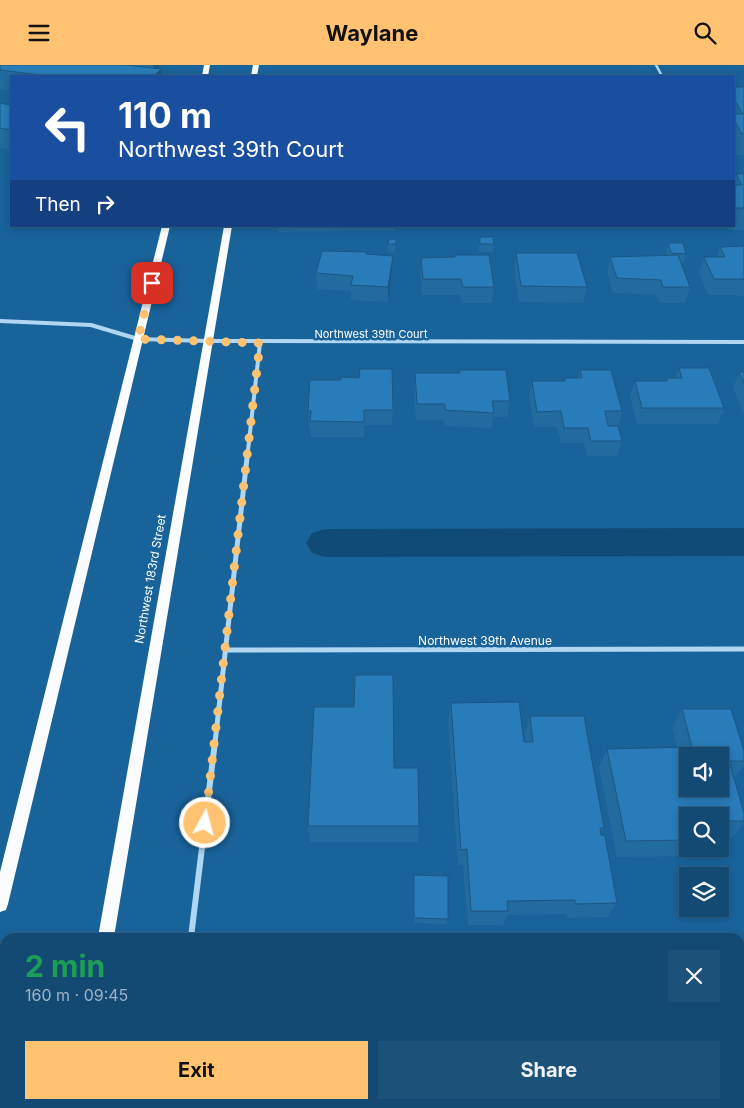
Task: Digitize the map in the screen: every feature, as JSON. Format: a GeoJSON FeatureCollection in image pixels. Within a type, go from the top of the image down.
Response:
{"type":"FeatureCollection","features":[{"type":"Feature","properties":{"kind":"main road"},"geometry":{"type":"LineString","coordinates":[[0,904],[166,227]]}},
{"type":"Feature","properties":{"kind":"main road","name":"Northwest 183rd Street"},"geometry":{"type":"LineString","coordinates":[[107,933],[228,227]]}},
{"type":"Feature","properties":{"kind":"street","name":"Northwest 39th Court"},"geometry":{"type":"LineString","coordinates":[[0,321],[91,325],[138,339],[260,343],[744,342]]}},
{"type":"Feature","properties":{"kind":"street"},"geometry":{"type":"LineString","coordinates":[[191,933],[226,650],[260,343]]}},
{"type":"Feature","properties":{"kind":"street","name":"Northwest 39th Avenue"},"geometry":{"type":"LineString","coordinates":[[226,650],[744,649]]}},
{"type":"Feature","properties":{"kind":"building"},"geometry":{"type":"Polygon","coordinates":[[[0,65],[126,65],[161,69],[155,75],[40,75],[0,70],[0,65]]]}},
{"type":"Feature","properties":{"kind":"building"},"geometry":{"type":"Polygon","coordinates":[[[735,87],[744,87],[744,134],[742,134],[735,122],[735,114],[743,114],[735,101],[735,87]]]}},
{"type":"Feature","properties":{"kind":"building"},"geometry":{"type":"Polygon","coordinates":[[[0,103],[10,105],[10,130],[0,128],[0,103]]]}},
{"type":"Feature","properties":{"kind":"building"},"geometry":{"type":"Polygon","coordinates":[[[736,174],[744,174],[744,208],[736,208],[735,185],[742,185],[736,174]]]}},
{"type":"Feature","properties":{"kind":"building"},"geometry":{"type":"Polygon","coordinates":[[[480,237],[493,237],[494,244],[480,244],[480,237]]]}},
{"type":"Feature","properties":{"kind":"building"},"geometry":{"type":"Polygon","coordinates":[[[389,239],[396,239],[396,244],[388,244],[389,239]]]}},
{"type":"Feature","properties":{"kind":"building"},"geometry":{"type":"Polygon","coordinates":[[[668,243],[683,243],[686,254],[671,253],[668,243]]]}},
{"type":"Feature","properties":{"kind":"building"},"geometry":{"type":"Polygon","coordinates":[[[744,246],[744,280],[714,279],[704,257],[725,257],[720,247],[744,246]]]}},
{"type":"Feature","properties":{"kind":"building"},"geometry":{"type":"Polygon","coordinates":[[[322,251],[367,252],[366,254],[393,256],[388,287],[351,285],[353,276],[316,273],[322,251]]]}},
{"type":"Feature","properties":{"kind":"building"},"geometry":{"type":"Polygon","coordinates":[[[516,253],[577,253],[587,287],[521,286],[516,253]]]}},
{"type":"Feature","properties":{"kind":"building"},"geometry":{"type":"Polygon","coordinates":[[[455,255],[489,255],[494,287],[463,287],[461,279],[423,279],[421,258],[455,257],[455,255]]]}},
{"type":"Feature","properties":{"kind":"building"},"geometry":{"type":"Polygon","coordinates":[[[678,255],[690,287],[663,287],[661,280],[617,278],[610,257],[678,255]]]}},
{"type":"Feature","properties":{"kind":"building"},"geometry":{"type":"Polygon","coordinates":[[[679,368],[709,368],[724,408],[642,408],[635,381],[667,381],[667,378],[682,378],[679,368]]]}},
{"type":"Feature","properties":{"kind":"building"},"geometry":{"type":"Polygon","coordinates":[[[360,369],[392,369],[393,410],[364,410],[364,422],[310,421],[311,411],[308,411],[310,380],[341,380],[341,377],[359,378],[360,369]]]}},
{"type":"Feature","properties":{"kind":"building"},"geometry":{"type":"Polygon","coordinates":[[[459,370],[506,370],[510,401],[492,401],[494,413],[445,410],[445,404],[417,404],[415,373],[460,373],[459,370]]]}},
{"type":"Feature","properties":{"kind":"building"},"geometry":{"type":"Polygon","coordinates":[[[580,370],[611,370],[622,411],[605,411],[608,426],[618,426],[622,441],[591,441],[588,428],[564,428],[561,411],[537,412],[532,381],[565,381],[565,378],[582,378],[580,370]]]}},
{"type":"Feature","properties":{"kind":"building"},"geometry":{"type":"Polygon","coordinates":[[[739,372],[744,372],[744,383],[739,372]]]}},
{"type":"Feature","properties":{"kind":"building"},"geometry":{"type":"Polygon","coordinates":[[[355,675],[393,675],[394,768],[418,768],[419,826],[308,826],[314,707],[354,707],[355,675]]]}},
{"type":"Feature","properties":{"kind":"building"},"geometry":{"type":"Polygon","coordinates":[[[519,702],[524,742],[533,742],[530,716],[584,716],[604,828],[600,828],[601,835],[605,836],[617,903],[575,904],[575,900],[507,901],[508,911],[471,911],[467,849],[461,850],[451,703],[519,702]]]}},
{"type":"Feature","properties":{"kind":"building"},"geometry":{"type":"Polygon","coordinates":[[[682,709],[731,709],[744,751],[744,761],[729,761],[729,747],[692,747],[682,709]]]}},
{"type":"Feature","properties":{"kind":"building"},"geometry":{"type":"Polygon","coordinates":[[[679,747],[679,797],[729,797],[729,761],[744,813],[744,821],[729,821],[729,807],[679,807],[679,840],[626,841],[607,749],[679,747]]]}},
{"type":"Feature","properties":{"kind":"building"},"geometry":{"type":"Polygon","coordinates":[[[414,875],[448,876],[448,919],[414,918],[414,875]]]}},
{"type":"Feature","properties":{"kind":"waterway"},"geometry":{"type":"LineString","coordinates":[[325,543],[744,542]]}},
{"type":"Feature","properties":{"kind":"route"},"geometry":{"type":"LineString","coordinates":[[152,283],[138,339],[260,343],[205,823]]}}]}
